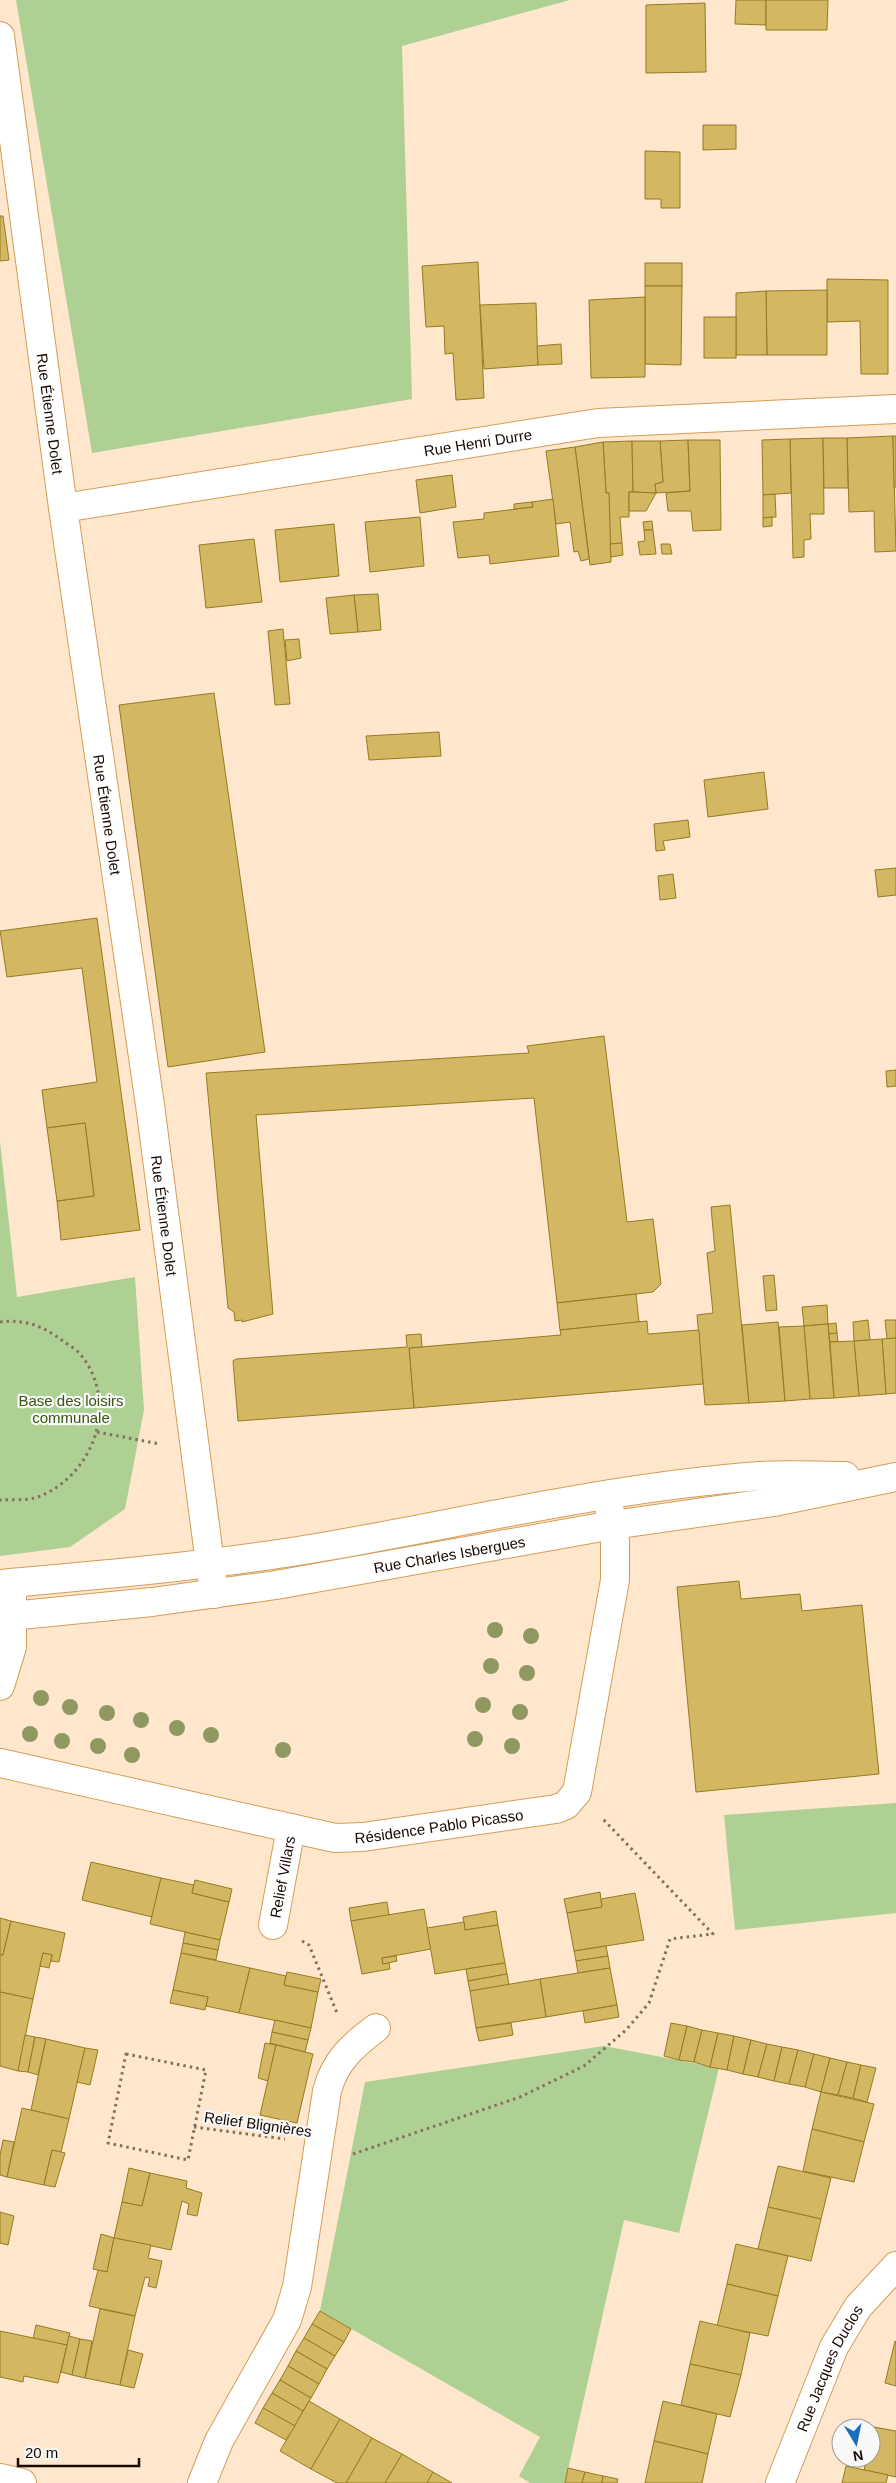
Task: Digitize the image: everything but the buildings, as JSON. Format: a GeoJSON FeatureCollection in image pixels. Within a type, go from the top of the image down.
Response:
{"type":"FeatureCollection","features":[{"type":"Feature","properties":{"kind":"street","name":"Rue Étienne Dolet"},"geometry":{"type":"LineString","coordinates":[[0,36],[63,508],[150,1105],[214,1594]]}},
{"type":"Feature","properties":{"kind":"street","name":"Rue Henri Durre"},"geometry":{"type":"LineString","coordinates":[[63,508],[598,423],[896,409]]}},
{"type":"Feature","properties":{"kind":"street","name":"Rue Charles Isbergues"},"geometry":{"type":"LineString","coordinates":[[6,1584],[210,1563],[328,1546],[607,1495],[762,1476],[896,1476]]}},
{"type":"Feature","properties":{"kind":"street","name":"Rue Charles Isbergues"},"geometry":{"type":"LineString","coordinates":[[7,1616],[214,1594],[332,1576],[613,1525],[774,1502],[896,1476]]}},
{"type":"Feature","properties":{"kind":"street"},"geometry":{"type":"LineString","coordinates":[[577,1792],[615,1580],[616,1560],[613,1525],[607,1495]]}},
{"type":"Feature","properties":{"kind":"street"},"geometry":{"type":"LineString","coordinates":[[0,1686],[12,1647],[7,1616],[6,1584]]}},
{"type":"Feature","properties":{"kind":"street","name":"Résidence Pablo Picasso"},"geometry":{"type":"LineString","coordinates":[[0,1763],[335,1838],[362,1837],[556,1809],[566,1805],[577,1792]]}},
{"type":"Feature","properties":{"kind":"street","name":"Relief Villars"},"geometry":{"type":"LineString","coordinates":[[273,1925],[291,1828]]}},
{"type":"Feature","properties":{"kind":"street"},"geometry":{"type":"LineString","coordinates":[[202,2483],[219,2440],[287,2320],[298,2288],[331,2074],[339,2060],[376,2028]]}},
{"type":"Feature","properties":{"kind":"street","name":"Rue Jacques Duclos"},"geometry":{"type":"LineString","coordinates":[[780,2483],[834,2347],[858,2307],[896,2266]]}},
{"type":"Feature","properties":{"kind":"street"},"geometry":{"type":"LineString","coordinates":[[0,2478],[22,2483]]}},
{"type":"Feature","properties":{"kind":"path"},"geometry":{"type":"LineString","coordinates":[[0,1322],[15,1320],[46,1328],[81,1355],[96,1383],[100,1417],[93,1448],[65,1483],[37,1498],[0,1500]]}},
{"type":"Feature","properties":{"kind":"path"},"geometry":{"type":"LineString","coordinates":[[97,1432],[196,1450]]}},
{"type":"Feature","properties":{"kind":"path"},"geometry":{"type":"LineString","coordinates":[[317,2155],[520,2097],[584,2066],[626,2030],[649,2002],[670,1939],[713,1934],[577,1792]]}},
{"type":"Feature","properties":{"kind":"path"},"geometry":{"type":"LineString","coordinates":[[273,1925],[309,1945],[352,2047]]}},
{"type":"Feature","properties":{"kind":"path","name":"Relief Blignières"},"geometry":{"type":"LineString","coordinates":[[126,2054],[206,2070],[194,2126],[188,2160],[108,2143],[126,2054]]}},
{"type":"Feature","properties":{"kind":"path","name":"Relief Blignières"},"geometry":{"type":"LineString","coordinates":[[194,2126],[317,2155]]}},
{"type":"Feature","properties":{"kind":"green space"},"geometry":{"type":"Polygon","coordinates":[[[16,0],[570,0],[402,46],[412,399],[92,453],[16,0]]]}},
{"type":"Feature","properties":{"kind":"green space","name":"Base des loisirs communale"},"geometry":{"type":"Polygon","coordinates":[[[0,1141],[17,1297],[135,1277],[144,1410],[125,1509],[70,1547],[0,1556],[0,1141]]]}},
{"type":"Feature","properties":{"kind":"green space"},"geometry":{"type":"Polygon","coordinates":[[[896,1803],[896,1913],[735,1930],[724,1815],[896,1803]]]}},
{"type":"Feature","properties":{"kind":"green space"},"geometry":{"type":"Polygon","coordinates":[[[604,2046],[719,2068],[679,2233],[624,2220],[565,2483],[530,2483],[519,2476],[540,2437],[320,2311],[365,2082],[604,2046]]]}}]}
